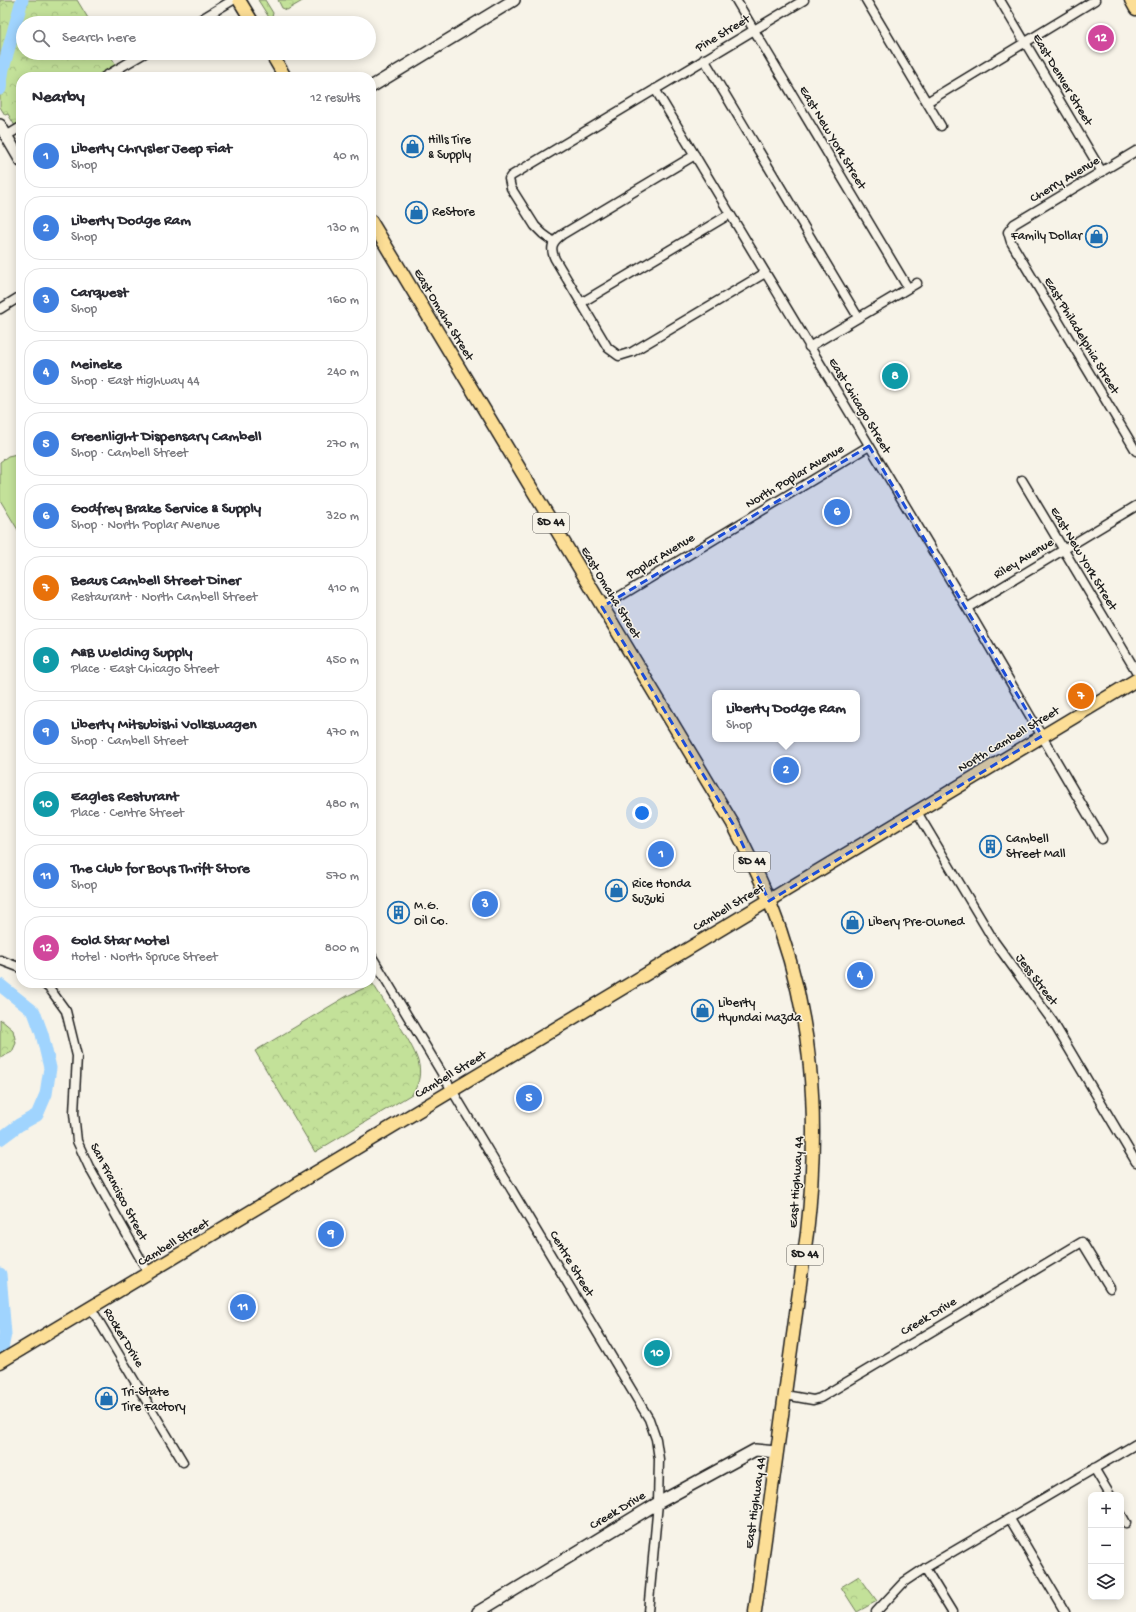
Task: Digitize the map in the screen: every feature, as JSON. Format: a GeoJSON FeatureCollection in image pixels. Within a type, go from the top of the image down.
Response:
{"type":"FeatureCollection","features":[{"type":"Feature","properties":{"kind":"main road"},"geometry":{"type":"LineString","coordinates":[[239,0],[249,16]]}},
{"type":"Feature","properties":{"kind":"main road"},"geometry":{"type":"LineString","coordinates":[[1130,0],[1136,9]]}},
{"type":"Feature","properties":{"kind":"main road"},"geometry":{"type":"LineString","coordinates":[[275,60],[282,72]]}},
{"type":"Feature","properties":{"kind":"main road","name":"East Omaha Street"},"geometry":{"type":"LineString","coordinates":[[376,229],[733,824],[769,901]]}},
{"type":"Feature","properties":{"kind":"main road","name":"North Cambell Street"},"geometry":{"type":"LineString","coordinates":[[917,812],[1136,680]]}},
{"type":"Feature","properties":{"kind":"main road","name":"Cambell Street"},"geometry":{"type":"LineString","coordinates":[[0,1362],[917,812]]}},
{"type":"Feature","properties":{"kind":"main road","name":"East Highway 44"},"geometry":{"type":"LineString","coordinates":[[755,1612],[811,1199],[814,1147],[814,1106],[805,1026],[793,973],[769,901]]}},
{"type":"Feature","properties":{"kind":"street"},"geometry":{"type":"LineString","coordinates":[[207,16],[233,0]]}},
{"type":"Feature","properties":{"kind":"street"},"geometry":{"type":"LineString","coordinates":[[376,84],[514,0]]}},
{"type":"Feature","properties":{"kind":"street","name":"East New York Street"},"geometry":{"type":"LineString","coordinates":[[736,0],[908,288]]}},
{"type":"Feature","properties":{"kind":"street","name":"Pine Street"},"geometry":{"type":"LineString","coordinates":[[554,242],[542,234],[535,226],[511,188],[509,179],[511,176],[804,0]]}},
{"type":"Feature","properties":{"kind":"street"},"geometry":{"type":"LineString","coordinates":[[866,0],[941,126]]}},
{"type":"Feature","properties":{"kind":"street","name":"East Denver Street"},"geometry":{"type":"LineString","coordinates":[[1000,0],[1102,172]]}},
{"type":"Feature","properties":{"kind":"street"},"geometry":{"type":"LineString","coordinates":[[927,102],[1095,0]]}},
{"type":"Feature","properties":{"kind":"street"},"geometry":{"type":"LineString","coordinates":[[113,72],[133,60]]}},
{"type":"Feature","properties":{"kind":"street"},"geometry":{"type":"LineString","coordinates":[[704,60],[858,317]]}},
{"type":"Feature","properties":{"kind":"street","name":"East Chicago Street"},"geometry":{"type":"LineString","coordinates":[[655,89],[967,608],[1102,839]]}},
{"type":"Feature","properties":{"kind":"street"},"geometry":{"type":"LineString","coordinates":[[0,125],[16,153]]}},
{"type":"Feature","properties":{"kind":"street"},"geometry":{"type":"LineString","coordinates":[[6,136],[16,130]]}},
{"type":"Feature","properties":{"kind":"street","name":"Cherry Avenue"},"geometry":{"type":"LineString","coordinates":[[1008,232],[1014,224],[1136,151]]}},
{"type":"Feature","properties":{"kind":"street"},"geometry":{"type":"LineString","coordinates":[[695,155],[563,234],[554,242],[552,254],[581,303],[608,348],[615,354],[623,356],[765,273]]}},
{"type":"Feature","properties":{"kind":"street"},"geometry":{"type":"LineString","coordinates":[[581,303],[730,214]]}},
{"type":"Feature","properties":{"kind":"street","name":"East Philadelphia Street"},"geometry":{"type":"LineString","coordinates":[[1008,232],[1011,242],[1136,452]]}},
{"type":"Feature","properties":{"kind":"street"},"geometry":{"type":"LineString","coordinates":[[809,347],[917,283]]}},
{"type":"Feature","properties":{"kind":"street"},"geometry":{"type":"LineString","coordinates":[[0,309],[16,299]]}},
{"type":"Feature","properties":{"kind":"street","name":"North Poplar Avenue"},"geometry":{"type":"LineString","coordinates":[[733,528],[869,446]]}},
{"type":"Feature","properties":{"kind":"street","name":"East New York Street"},"geometry":{"type":"LineString","coordinates":[[1022,480],[1136,671]]}},
{"type":"Feature","properties":{"kind":"street","name":"Riley Avenue"},"geometry":{"type":"LineString","coordinates":[[967,608],[1136,506]]}},
{"type":"Feature","properties":{"kind":"street","name":"Poplar Avenue"},"geometry":{"type":"LineString","coordinates":[[602,607],[733,528]]}},
{"type":"Feature","properties":{"kind":"street","name":"Jess Street"},"geometry":{"type":"LineString","coordinates":[[917,812],[994,941],[1052,1022],[1136,1162]]}},
{"type":"Feature","properties":{"kind":"street"},"geometry":{"type":"LineString","coordinates":[[0,960],[16,966]]}},
{"type":"Feature","properties":{"kind":"street","name":"Centre Street"},"geometry":{"type":"LineString","coordinates":[[376,963],[649,1419],[656,1439],[659,1459],[658,1503],[648,1612]]}},
{"type":"Feature","properties":{"kind":"street","name":"San Francisco Street"},"geometry":{"type":"LineString","coordinates":[[49,988],[66,1011],[77,1056],[74,1113],[77,1141],[88,1166],[149,1274]]}},
{"type":"Feature","properties":{"kind":"street","name":"Creek Drive"},"geometry":{"type":"LineString","coordinates":[[785,1395],[813,1400],[820,1398],[1082,1242],[1110,1288]]}},
{"type":"Feature","properties":{"kind":"street","name":"Rocker Drive"},"geometry":{"type":"LineString","coordinates":[[91,1308],[183,1462]]}},
{"type":"Feature","properties":{"kind":"street"},"geometry":{"type":"LineString","coordinates":[[876,1612],[904,1582],[925,1568],[1136,1444]]}},
{"type":"Feature","properties":{"kind":"street","name":"Creek Drive"},"geometry":{"type":"LineString","coordinates":[[478,1612],[658,1503],[755,1450],[777,1452]]}},
{"type":"Feature","properties":{"kind":"street"},"geometry":{"type":"LineString","coordinates":[[1094,1468],[1108,1492]]}},
{"type":"Feature","properties":{"kind":"street"},"geometry":{"type":"LineString","coordinates":[[1010,1519],[1065,1612]]}},
{"type":"Feature","properties":{"kind":"street"},"geometry":{"type":"LineString","coordinates":[[925,1568],[952,1612]]}},
{"type":"Feature","properties":{"kind":"highlighted area"},"geometry":{"type":"Polygon","coordinates":[[[869,446],[1042,736],[769,901],[733,824],[602,607],[869,446]]]}},
{"type":"Feature","properties":{"kind":"green space"},"geometry":{"type":"Polygon","coordinates":[[[0,0],[77,0],[87,16],[16,16],[16,60],[113,60],[116,65],[105,72],[16,72],[16,126],[8,114],[5,115],[0,107],[0,0]]]}},
{"type":"Feature","properties":{"kind":"green space"},"geometry":{"type":"Polygon","coordinates":[[[258,0],[265,0],[273,13],[272,16],[268,16],[258,0]]]}},
{"type":"Feature","properties":{"kind":"green space"},"geometry":{"type":"Polygon","coordinates":[[[278,0],[304,0],[287,10],[282,8],[278,0]]]}},
{"type":"Feature","properties":{"kind":"green space"},"geometry":{"type":"Polygon","coordinates":[[[16,454],[16,527],[0,500],[0,462],[8,456],[16,454]]]}},
{"type":"Feature","properties":{"kind":"green space"},"geometry":{"type":"Polygon","coordinates":[[[364,988],[376,988],[406,1036],[417,1057],[420,1069],[419,1077],[416,1088],[412,1094],[315,1152],[255,1051],[347,996],[364,988]]]}},
{"type":"Feature","properties":{"kind":"green space"},"geometry":{"type":"Polygon","coordinates":[[[0,1019],[13,1030],[16,1043],[12,1052],[0,1058],[0,1019]]]}},
{"type":"Feature","properties":{"kind":"green space"},"geometry":{"type":"Polygon","coordinates":[[[859,1576],[877,1601],[857,1612],[841,1587],[859,1576]]]}},
{"type":"Feature","properties":{"kind":"waterway"},"geometry":{"type":"LineString","coordinates":[[18,16],[22,0]]}},
{"type":"Feature","properties":{"kind":"waterway"},"geometry":{"type":"LineString","coordinates":[[0,89],[3,69],[16,22]]}},
{"type":"Feature","properties":{"kind":"waterway"},"geometry":{"type":"LineString","coordinates":[[0,985],[34,1012],[42,1034],[50,1068],[46,1094],[37,1115],[19,1125],[0,1139]]}},
{"type":"Feature","properties":{"kind":"waterway"},"geometry":{"type":"LineString","coordinates":[[0,1274],[5,1334],[0,1358]]}},
{"type":"Feature","properties":{"kind":"place","name":"Gold Star Motel"},"geometry":{"type":"Point","coordinates":[1101,38]}},
{"type":"Feature","properties":{"kind":"place","name":"Hills Tire & Supply"},"geometry":{"type":"Point","coordinates":[413,147]}},
{"type":"Feature","properties":{"kind":"place","name":"ReStore"},"geometry":{"type":"Point","coordinates":[417,212]}},
{"type":"Feature","properties":{"kind":"place","name":"Family Dollar"},"geometry":{"type":"Point","coordinates":[1097,236]}},
{"type":"Feature","properties":{"kind":"place","name":"A&B Welding Supply"},"geometry":{"type":"Point","coordinates":[895,376]}},
{"type":"Feature","properties":{"kind":"place","name":"Godfrey Brake Service & Supply"},"geometry":{"type":"Point","coordinates":[837,512]}},
{"type":"Feature","properties":{"kind":"place","name":"Beaus Cambell Street Diner"},"geometry":{"type":"Point","coordinates":[1081,696]}},
{"type":"Feature","properties":{"kind":"place","name":"Liberty Dodge Ram"},"geometry":{"type":"Point","coordinates":[786,770]}},
{"type":"Feature","properties":{"kind":"place","name":"Cambell Street Mall"},"geometry":{"type":"Point","coordinates":[990,846]}},
{"type":"Feature","properties":{"kind":"place","name":"Liberty Chrysler Jeep Fiat"},"geometry":{"type":"Point","coordinates":[661,854]}},
{"type":"Feature","properties":{"kind":"place","name":"Rice Honda Suzuki"},"geometry":{"type":"Point","coordinates":[617,891]}},
{"type":"Feature","properties":{"kind":"place","name":"Carquest"},"geometry":{"type":"Point","coordinates":[485,904]}},
{"type":"Feature","properties":{"kind":"place","name":"M.G. Oil Co."},"geometry":{"type":"Point","coordinates":[399,913]}},
{"type":"Feature","properties":{"kind":"place","name":"Libery Pre-Owned"},"geometry":{"type":"Point","coordinates":[852,922]}},
{"type":"Feature","properties":{"kind":"place","name":"Meineke"},"geometry":{"type":"Point","coordinates":[860,975]}},
{"type":"Feature","properties":{"kind":"place","name":"Liberty Hyundai Mazda"},"geometry":{"type":"Point","coordinates":[702,1010]}},
{"type":"Feature","properties":{"kind":"place","name":"Greenlight Dispensary Cambell"},"geometry":{"type":"Point","coordinates":[529,1098]}},
{"type":"Feature","properties":{"kind":"place","name":"Liberty Mitsubishi Volkswagen"},"geometry":{"type":"Point","coordinates":[331,1234]}},
{"type":"Feature","properties":{"kind":"place","name":"The Club for Boys Thrift Store"},"geometry":{"type":"Point","coordinates":[243,1307]}},
{"type":"Feature","properties":{"kind":"place","name":"Eagles Resturant"},"geometry":{"type":"Point","coordinates":[657,1353]}},
{"type":"Feature","properties":{"kind":"place","name":"Tri-State Tire Factory"},"geometry":{"type":"Point","coordinates":[106,1399]}}]}
